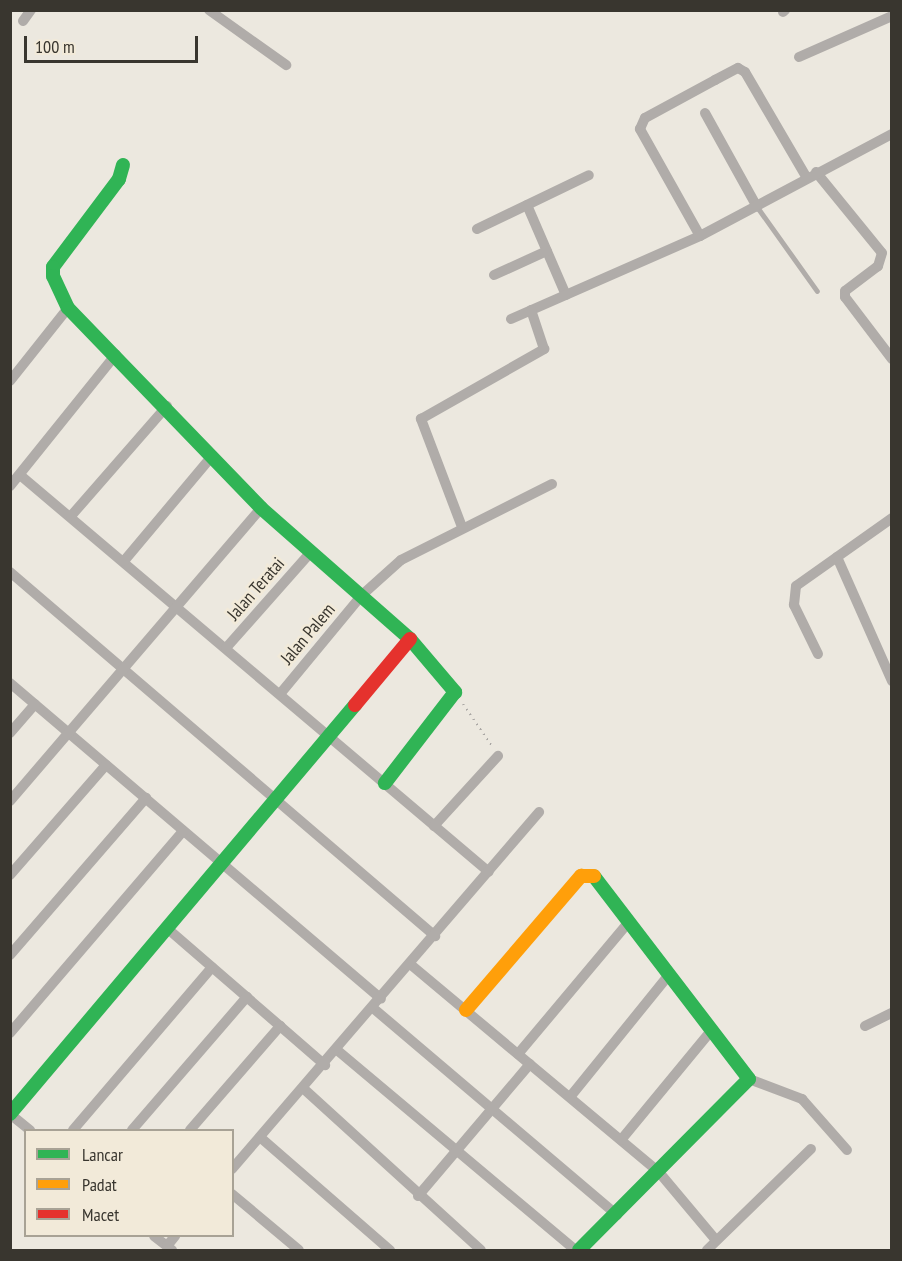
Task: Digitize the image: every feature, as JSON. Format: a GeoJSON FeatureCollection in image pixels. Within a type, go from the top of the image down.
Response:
{"type":"FeatureCollection","features":[{"type":"Feature","properties":{"kind":"street"},"geometry":{"type":"LineString","coordinates":[[23,21],[31,10]]}},
{"type":"Feature","properties":{"kind":"street"},"geometry":{"type":"LineString","coordinates":[[209,10],[286,65]]}},
{"type":"Feature","properties":{"kind":"street"},"geometry":{"type":"LineString","coordinates":[[799,57],[891,16]]}},
{"type":"Feature","properties":{"kind":"street"},"geometry":{"type":"LineString","coordinates":[[700,236],[640,129],[645,118],[738,68],[745,72],[812,175],[882,253],[878,266],[845,291],[845,297],[891,359]]}},
{"type":"Feature","properties":{"kind":"street"},"geometry":{"type":"LineString","coordinates":[[705,113],[757,207]]}},
{"type":"Feature","properties":{"kind":"street"},"geometry":{"type":"LineString","coordinates":[[511,319],[700,236],[891,134]]}},
{"type":"Feature","properties":{"kind":"street"},"geometry":{"type":"LineString","coordinates":[[123,165],[119,179],[51,270],[68,308],[167,406],[261,508],[410,639],[455,692],[385,783]]}},
{"type":"Feature","properties":{"kind":"street"},"geometry":{"type":"LineString","coordinates":[[477,228],[589,176]]}},
{"type":"Feature","properties":{"kind":"street"},"geometry":{"type":"LineString","coordinates":[[527,205],[566,295]]}},
{"type":"Feature","properties":{"kind":"street"},"geometry":{"type":"LineString","coordinates":[[494,275],[547,251]]}},
{"type":"Feature","properties":{"kind":"street"},"geometry":{"type":"LineString","coordinates":[[10,381],[68,308]]}},
{"type":"Feature","properties":{"kind":"street"},"geometry":{"type":"LineString","coordinates":[[462,527],[421,419],[544,349],[531,310]]}},
{"type":"Feature","properties":{"kind":"street"},"geometry":{"type":"LineString","coordinates":[[10,486],[116,354]]}},
{"type":"Feature","properties":{"kind":"street"},"geometry":{"type":"LineString","coordinates":[[71,516],[167,406]]}},
{"type":"Feature","properties":{"kind":"street"},"geometry":{"type":"LineString","coordinates":[[124,561],[213,455]]}},
{"type":"Feature","properties":{"kind":"street"},"geometry":{"type":"LineString","coordinates":[[20,475],[489,872]]}},
{"type":"Feature","properties":{"kind":"street","name":"Jalan Palem"},"geometry":{"type":"LineString","coordinates":[[280,694],[362,595],[401,560],[462,527],[552,484]]}},
{"type":"Feature","properties":{"kind":"street"},"geometry":{"type":"LineString","coordinates":[[10,801],[69,733],[120,668],[261,508]]}},
{"type":"Feature","properties":{"kind":"street"},"geometry":{"type":"LineString","coordinates":[[818,654],[793,596],[796,586],[891,518]]}},
{"type":"Feature","properties":{"kind":"street","name":"Jalan Teratai"},"geometry":{"type":"LineString","coordinates":[[226,648],[311,552]]}},
{"type":"Feature","properties":{"kind":"street"},"geometry":{"type":"LineString","coordinates":[[837,557],[891,681]]}},
{"type":"Feature","properties":{"kind":"street"},"geometry":{"type":"LineString","coordinates":[[10,572],[435,936]]}},
{"type":"Feature","properties":{"kind":"street"},"geometry":{"type":"LineString","coordinates":[[28,1129],[10,1114],[224,865],[410,639]]}},
{"type":"Feature","properties":{"kind":"street"},"geometry":{"type":"LineString","coordinates":[[10,683],[381,999]]}},
{"type":"Feature","properties":{"kind":"street"},"geometry":{"type":"LineString","coordinates":[[10,733],[35,704]]}},
{"type":"Feature","properties":{"kind":"street"},"geometry":{"type":"LineString","coordinates":[[434,826],[498,756]]}},
{"type":"Feature","properties":{"kind":"street"},"geometry":{"type":"LineString","coordinates":[[10,875],[106,765]]}},
{"type":"Feature","properties":{"kind":"street"},"geometry":{"type":"LineString","coordinates":[[10,955],[146,798]]}},
{"type":"Feature","properties":{"kind":"street"},"geometry":{"type":"LineString","coordinates":[[234,1168],[325,1065],[539,812]]}},
{"type":"Feature","properties":{"kind":"street"},"geometry":{"type":"LineString","coordinates":[[10,1033],[183,831]]}},
{"type":"Feature","properties":{"kind":"street"},"geometry":{"type":"LineString","coordinates":[[466,1010],[586,873],[628,923],[710,1032],[749,1079],[802,1099],[846,1150]]}},
{"type":"Feature","properties":{"kind":"street"},"geometry":{"type":"LineString","coordinates":[[518,1054],[628,923]]}},
{"type":"Feature","properties":{"kind":"street"},"geometry":{"type":"LineString","coordinates":[[168,929],[325,1065]]}},
{"type":"Feature","properties":{"kind":"street"},"geometry":{"type":"LineString","coordinates":[[410,964],[658,1171],[716,1240]]}},
{"type":"Feature","properties":{"kind":"street"},"geometry":{"type":"LineString","coordinates":[[75,1129],[212,967]]}},
{"type":"Feature","properties":{"kind":"street"},"geometry":{"type":"LineString","coordinates":[[570,1097],[668,976]]}},
{"type":"Feature","properties":{"kind":"street"},"geometry":{"type":"LineString","coordinates":[[134,1129],[247,997]]}},
{"type":"Feature","properties":{"kind":"street"},"geometry":{"type":"LineString","coordinates":[[373,1008],[617,1215]]}},
{"type":"Feature","properties":{"kind":"street"},"geometry":{"type":"LineString","coordinates":[[865,1026],[891,1012]]}},
{"type":"Feature","properties":{"kind":"street"},"geometry":{"type":"LineString","coordinates":[[192,1129],[280,1026]]}},
{"type":"Feature","properties":{"kind":"street"},"geometry":{"type":"LineString","coordinates":[[621,1140],[710,1032]]}},
{"type":"Feature","properties":{"kind":"street"},"geometry":{"type":"LineString","coordinates":[[337,1050],[577,1251],[617,1215],[749,1079]]}},
{"type":"Feature","properties":{"kind":"street"},"geometry":{"type":"LineString","coordinates":[[418,1196],[489,1107],[530,1064]]}},
{"type":"Feature","properties":{"kind":"street"},"geometry":{"type":"LineString","coordinates":[[304,1089],[418,1196],[481,1251]]}},
{"type":"Feature","properties":{"kind":"street"},"geometry":{"type":"LineString","coordinates":[[261,1138],[390,1251]]}},
{"type":"Feature","properties":{"kind":"street"},"geometry":{"type":"LineString","coordinates":[[707,1251],[811,1149]]}},
{"type":"Feature","properties":{"kind":"street"},"geometry":{"type":"LineString","coordinates":[[234,1196],[299,1251]]}},
{"type":"Feature","properties":{"kind":"street"},"geometry":{"type":"LineString","coordinates":[[155,1237],[169,1248]]}},
{"type":"Feature","properties":{"kind":"lane"},"geometry":{"type":"LineString","coordinates":[[757,207],[817,291]]}},
{"type":"Feature","properties":{"kind":"path"},"geometry":{"type":"LineString","coordinates":[[455,692],[498,756]]}},
{"type":"Feature","properties":{"kind":"traffic: fast"},"geometry":{"type":"LineString","coordinates":[[123,165],[119,179],[53,267],[53,276],[68,308],[261,508],[410,639],[455,692],[385,783]]}},
{"type":"Feature","properties":{"kind":"traffic: fast"},"geometry":{"type":"LineString","coordinates":[[10,1114],[355,705]]}},
{"type":"Feature","properties":{"kind":"traffic: fast"},"geometry":{"type":"LineString","coordinates":[[579,1250],[749,1079],[594,876]]}},
{"type":"Feature","properties":{"kind":"traffic: slow"},"geometry":{"type":"LineString","coordinates":[[466,1010],[581,876],[594,876]]}},
{"type":"Feature","properties":{"kind":"traffic: jam"},"geometry":{"type":"LineString","coordinates":[[355,705],[410,639]]}}]}
